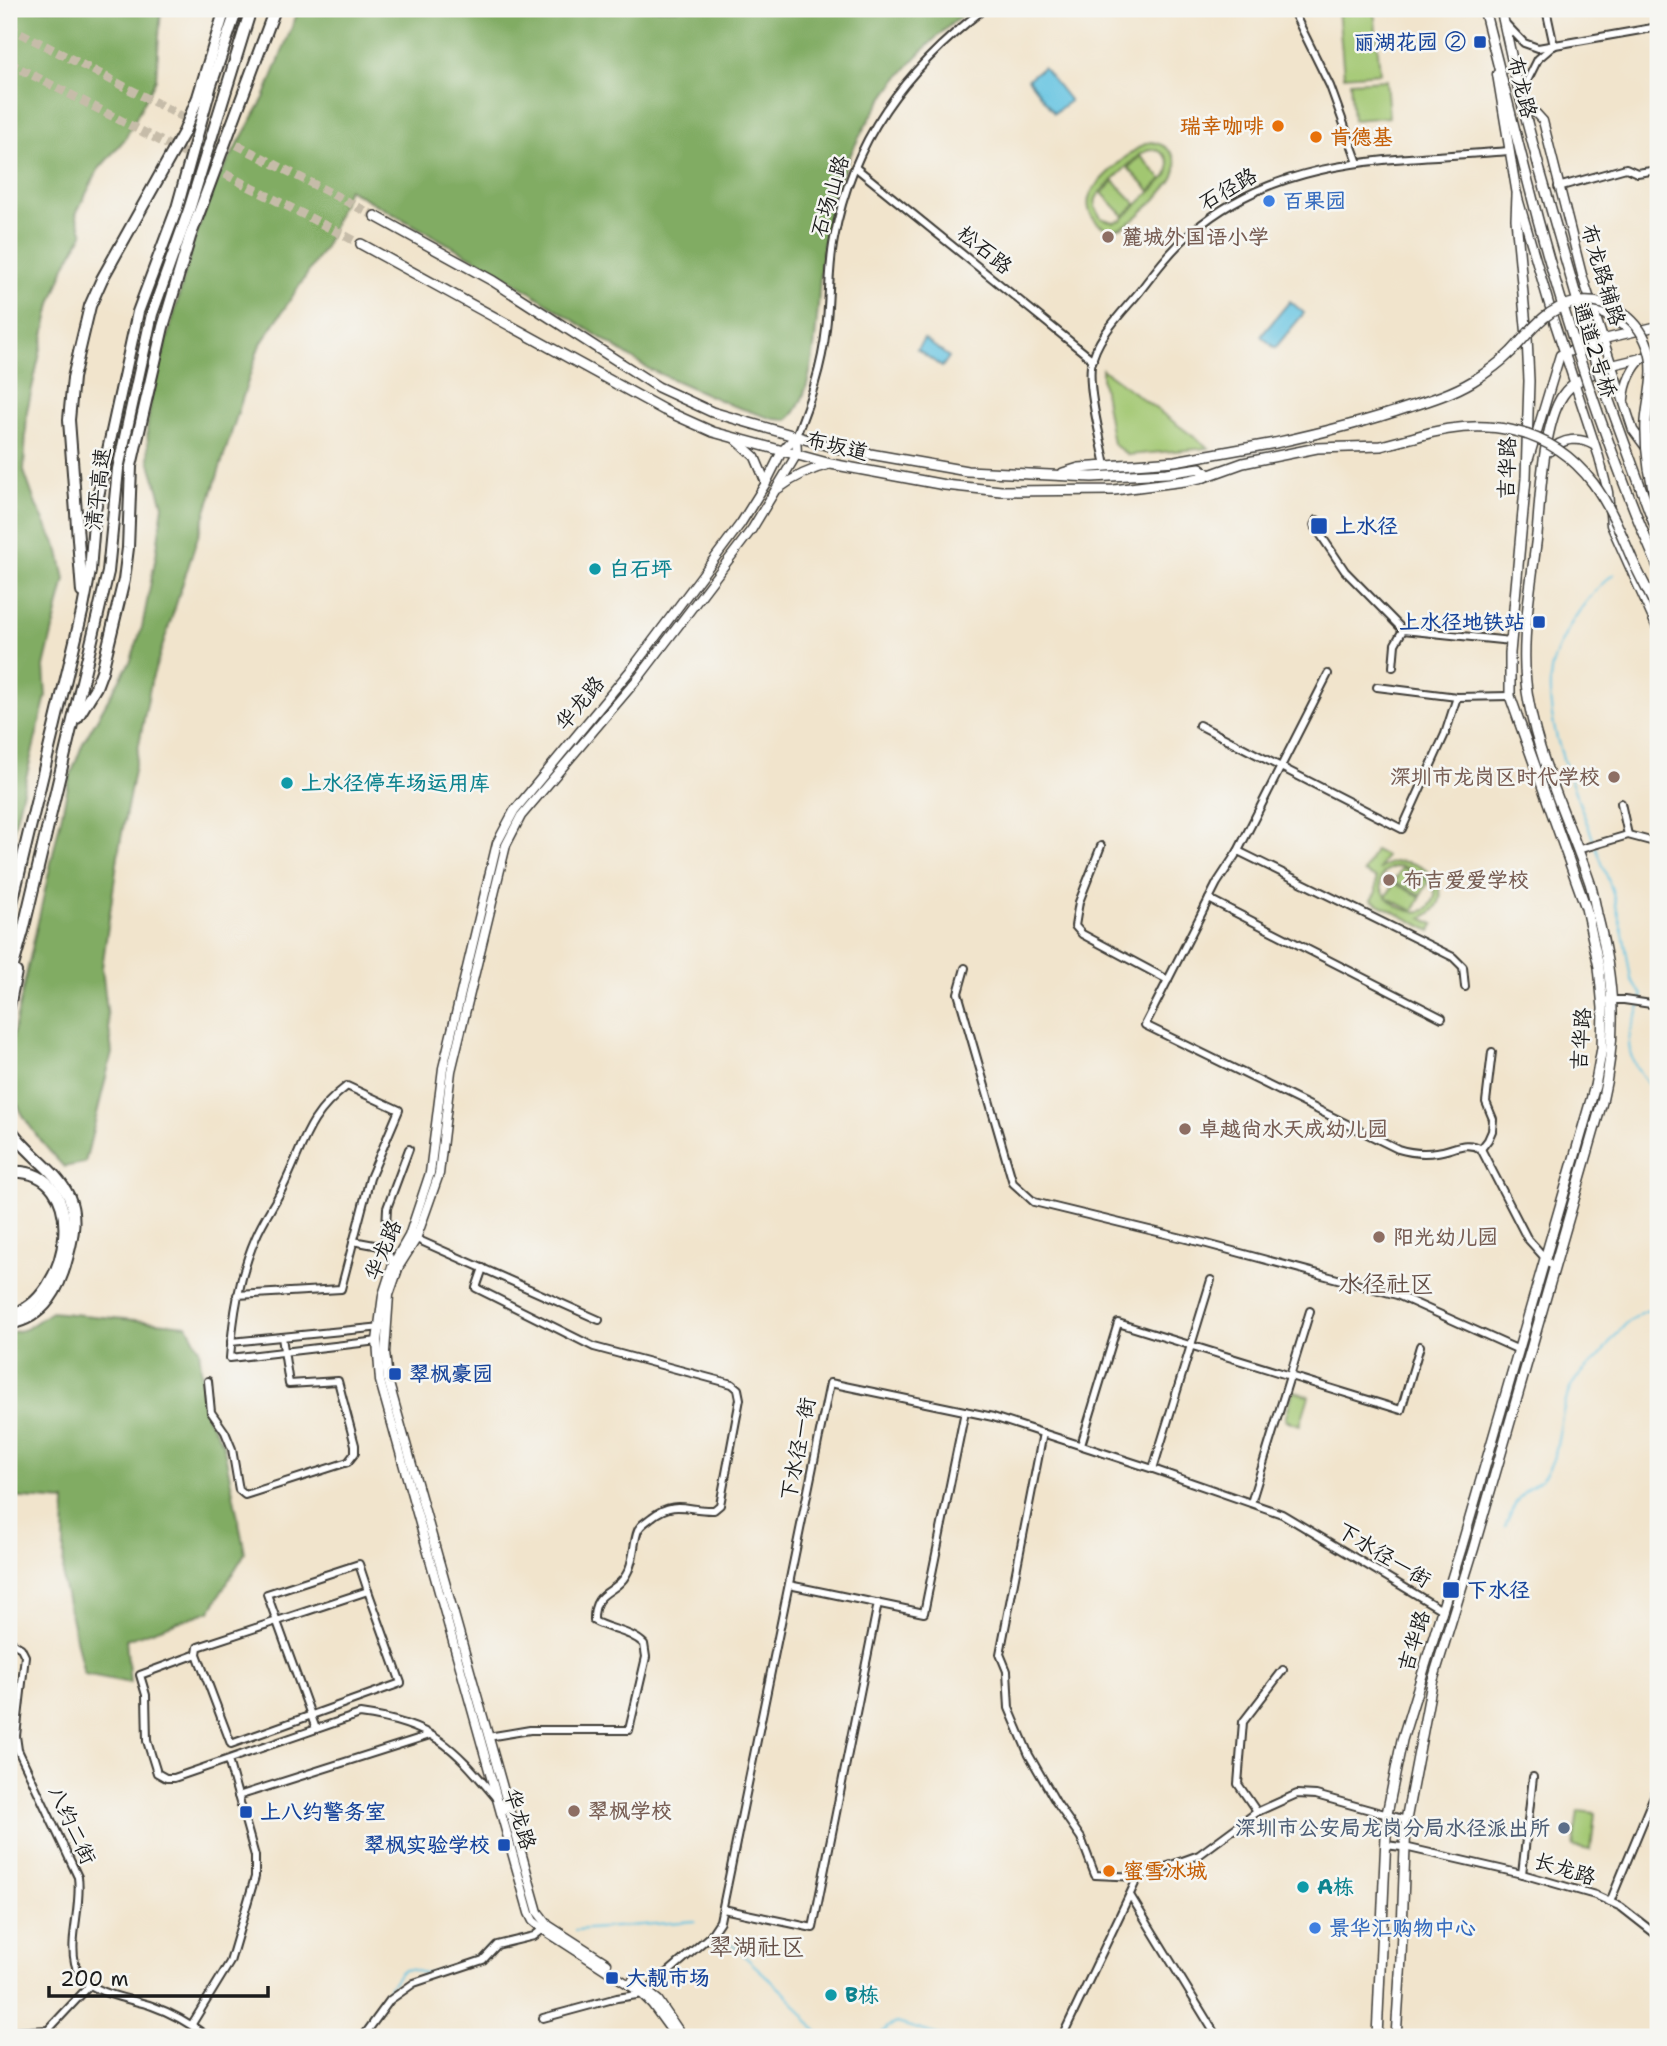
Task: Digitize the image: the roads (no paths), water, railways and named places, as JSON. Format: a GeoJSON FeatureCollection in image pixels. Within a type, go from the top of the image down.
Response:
{"type":"FeatureCollection","features":[{"type":"Feature","properties":{"kind":"highway"},"geometry":{"type":"LineString","coordinates":[[83,608],[69,419],[73,377],[90,306],[102,279],[184,132],[198,97],[225,9]]}},
{"type":"Feature","properties":{"kind":"highway","name":"清平高速"},"geometry":{"type":"LineString","coordinates":[[9,915],[83,608],[90,571],[95,510],[138,312],[177,208],[211,85],[237,9]]}},
{"type":"Feature","properties":{"kind":"highway","name":"清平高速"},"geometry":{"type":"LineString","coordinates":[[9,980],[108,572],[118,469],[152,314],[189,211],[251,9]]}},
{"type":"Feature","properties":{"kind":"highway"},"geometry":{"type":"LineString","coordinates":[[73,723],[96,687],[102,671],[124,580],[131,466],[163,327],[190,237],[275,9]]}},
{"type":"Feature","properties":{"kind":"highway"},"geometry":{"type":"LineString","coordinates":[[9,888],[25,832],[38,801]]}},
{"type":"Feature","properties":{"kind":"highway"},"geometry":{"type":"LineString","coordinates":[[9,1007],[23,931]]}},
{"type":"Feature","properties":{"kind":"highway"},"geometry":{"type":"LineString","coordinates":[[9,1127],[22,1145],[63,1187],[71,1204],[74,1221],[64,1274],[52,1298],[30,1317],[9,1324]]}},
{"type":"Feature","properties":{"kind":"highway"},"geometry":{"type":"LineString","coordinates":[[9,1172],[34,1175],[50,1186],[60,1200],[65,1221],[55,1271],[45,1292],[25,1309],[9,1315]]}},
{"type":"Feature","properties":{"kind":"main road","name":"布龙路"},"geometry":{"type":"LineString","coordinates":[[1484,9],[1526,174]]}},
{"type":"Feature","properties":{"kind":"main road","name":"布龙路"},"geometry":{"type":"LineString","coordinates":[[1502,9],[1520,96],[1540,171]]}},
{"type":"Feature","properties":{"kind":"main road","name":"通道2号桥"},"geometry":{"type":"LineString","coordinates":[[1540,171],[1597,368],[1657,531]]}},
{"type":"Feature","properties":{"kind":"main road","name":"通道2号桥"},"geometry":{"type":"LineString","coordinates":[[1526,174],[1553,279],[1578,357],[1658,567]]}},
{"type":"Feature","properties":{"kind":"main road","name":"吉华路"},"geometry":{"type":"LineString","coordinates":[[1395,2037],[1406,1820],[1432,1683],[1611,1065],[1614,1029],[1586,908],[1510,696],[1511,641],[1526,478],[1529,363],[1516,219],[1517,195]]}},
{"type":"Feature","properties":{"kind":"main road","name":"布坂道"},"geometry":{"type":"LineString","coordinates":[[375,216],[493,281],[658,387],[712,412],[836,449],[967,471],[1092,477],[1202,472]]}},
{"type":"Feature","properties":{"kind":"main road","name":"布坂道"},"geometry":{"type":"LineString","coordinates":[[360,244],[664,410],[713,432],[831,464],[945,485],[1001,491],[1114,490],[1317,448],[1381,446],[1450,428],[1473,425],[1528,434],[1569,458],[1589,478],[1607,504],[1658,612]]}},
{"type":"Feature","properties":{"kind":"main road"},"geometry":{"type":"LineString","coordinates":[[1060,474],[1079,468],[1175,461],[1340,429],[1439,397],[1471,383],[1490,370],[1541,320],[1556,310],[1573,303],[1601,303],[1628,316],[1638,327],[1648,347],[1652,375],[1646,443],[1658,505]]}},
{"type":"Feature","properties":{"kind":"main road"},"geometry":{"type":"LineString","coordinates":[[1574,384],[1612,365]]}},
{"type":"Feature","properties":{"kind":"main road","name":"吉华路"},"geometry":{"type":"LineString","coordinates":[[1377,2037],[1387,1814],[1402,1740],[1546,1258],[1595,1086],[1602,1048],[1607,1000],[1604,939],[1591,884],[1534,726],[1526,684],[1526,641],[1545,459],[1556,409],[1574,384]]}},
{"type":"Feature","properties":{"kind":"street","name":"石场山路"},"geometry":{"type":"LineString","coordinates":[[796,436],[821,361],[828,316],[834,240],[844,195],[855,167],[878,122],[908,79],[953,33],[984,9]]}},
{"type":"Feature","properties":{"kind":"street"},"geometry":{"type":"LineString","coordinates":[[1292,9],[1330,86],[1358,163]]}},
{"type":"Feature","properties":{"kind":"street"},"geometry":{"type":"LineString","coordinates":[[1546,9],[1554,46]]}},
{"type":"Feature","properties":{"kind":"street"},"geometry":{"type":"LineString","coordinates":[[1505,22],[1518,38],[1531,47],[1554,46],[1658,27]]}},
{"type":"Feature","properties":{"kind":"street","name":"吉华路"},"geometry":{"type":"LineString","coordinates":[[1490,33],[1517,195]]}},
{"type":"Feature","properties":{"kind":"street"},"geometry":{"type":"LineString","coordinates":[[1520,96],[1538,59],[1554,46]]}},
{"type":"Feature","properties":{"kind":"street","name":"布龙路辅路"},"geometry":{"type":"LineString","coordinates":[[1520,96],[1544,121],[1558,187],[1588,293],[1624,402],[1635,435],[1658,464]]}},
{"type":"Feature","properties":{"kind":"street","name":"石径路"},"geometry":{"type":"LineString","coordinates":[[1105,466],[1091,381],[1093,360],[1101,341],[1166,257],[1206,220],[1237,200],[1270,184],[1304,173],[1358,163],[1510,152]]}},
{"type":"Feature","properties":{"kind":"street","name":"松石路"},"geometry":{"type":"LineString","coordinates":[[855,167],[1093,360]]}},
{"type":"Feature","properties":{"kind":"street"},"geometry":{"type":"LineString","coordinates":[[1558,187],[1626,168],[1637,173],[1658,170]]}},
{"type":"Feature","properties":{"kind":"street"},"geometry":{"type":"LineString","coordinates":[[1517,195],[1574,384],[1596,447],[1608,492],[1611,525],[1658,630]]}},
{"type":"Feature","properties":{"kind":"street"},"geometry":{"type":"LineString","coordinates":[[1588,293],[1597,307],[1611,320],[1628,327],[1646,329]]}},
{"type":"Feature","properties":{"kind":"street"},"geometry":{"type":"LineString","coordinates":[[1526,478],[1533,442],[1559,357],[1564,352],[1604,339],[1658,326]]}},
{"type":"Feature","properties":{"kind":"street"},"geometry":{"type":"LineString","coordinates":[[1612,365],[1658,354]]}},
{"type":"Feature","properties":{"kind":"street"},"geometry":{"type":"LineString","coordinates":[[1624,402],[1630,377],[1644,357]]}},
{"type":"Feature","properties":{"kind":"street"},"geometry":{"type":"LineString","coordinates":[[796,436],[797,454]]}},
{"type":"Feature","properties":{"kind":"street","name":"华龙路"},"geometry":{"type":"LineString","coordinates":[[413,1238],[430,1173],[443,1068],[494,856],[504,827],[514,811],[634,666],[741,523],[782,451],[796,436]]}},
{"type":"Feature","properties":{"kind":"street"},"geometry":{"type":"LineString","coordinates":[[734,438],[755,457],[766,483]]}},
{"type":"Feature","properties":{"kind":"street"},"geometry":{"type":"LineString","coordinates":[[1545,459],[1552,447],[1564,441],[1582,440],[1596,447]]}},
{"type":"Feature","properties":{"kind":"street","name":"华龙路"},"geometry":{"type":"LineString","coordinates":[[683,2037],[657,2000],[534,1921],[528,1913],[380,1381],[383,1294],[396,1265],[413,1238],[439,1174],[451,1071],[506,845],[521,816],[640,676],[752,529],[797,454]]}},
{"type":"Feature","properties":{"kind":"street"},"geometry":{"type":"LineString","coordinates":[[773,493],[812,468],[831,464]]}},
{"type":"Feature","properties":{"kind":"street"},"geometry":{"type":"LineString","coordinates":[[1317,520],[1314,525],[1345,571],[1403,630],[1511,641]]}},
{"type":"Feature","properties":{"kind":"street"},"geometry":{"type":"LineString","coordinates":[[1393,667],[1395,644],[1403,630]]}},
{"type":"Feature","properties":{"kind":"street"},"geometry":{"type":"LineString","coordinates":[[1328,674],[1145,1025],[1398,1149],[1409,1153],[1439,1152],[1468,1144],[1481,1149],[1527,1238],[1554,1268]]}},
{"type":"Feature","properties":{"kind":"street"},"geometry":{"type":"LineString","coordinates":[[1377,687],[1457,697],[1510,696]]}},
{"type":"Feature","properties":{"kind":"street"},"geometry":{"type":"LineString","coordinates":[[1199,725],[1402,829],[1445,734],[1457,697]]}},
{"type":"Feature","properties":{"kind":"street"},"geometry":{"type":"LineString","coordinates":[[1621,803],[1628,835]]}},
{"type":"Feature","properties":{"kind":"street"},"geometry":{"type":"LineString","coordinates":[[1577,850],[1628,835],[1658,844]]}},
{"type":"Feature","properties":{"kind":"street"},"geometry":{"type":"LineString","coordinates":[[1101,846],[1079,902],[1075,926],[1083,934],[1168,980]]}},
{"type":"Feature","properties":{"kind":"street"},"geometry":{"type":"LineString","coordinates":[[1238,851],[1452,957],[1463,967],[1465,987]]}},
{"type":"Feature","properties":{"kind":"street"},"geometry":{"type":"LineString","coordinates":[[1209,900],[1442,1018]]}},
{"type":"Feature","properties":{"kind":"street"},"geometry":{"type":"LineString","coordinates":[[965,968],[958,993],[1013,1183],[1034,1202],[1207,1244],[1397,1295],[1519,1350]]}},
{"type":"Feature","properties":{"kind":"street"},"geometry":{"type":"LineString","coordinates":[[1607,1000],[1656,1004]]}},
{"type":"Feature","properties":{"kind":"street"},"geometry":{"type":"LineString","coordinates":[[1481,1149],[1488,1140],[1493,1119],[1486,1102],[1492,1052]]}},
{"type":"Feature","properties":{"kind":"street"},"geometry":{"type":"LineString","coordinates":[[237,1296],[341,1289],[370,1178],[399,1110],[347,1086],[330,1099],[306,1132],[283,1189],[256,1236],[237,1296],[233,1312],[230,1358],[381,1340]]}},
{"type":"Feature","properties":{"kind":"street"},"geometry":{"type":"LineString","coordinates":[[396,1265],[385,1247],[387,1208],[409,1149]]}},
{"type":"Feature","properties":{"kind":"street"},"geometry":{"type":"LineString","coordinates":[[413,1238],[599,1320]]}},
{"type":"Feature","properties":{"kind":"street"},"geometry":{"type":"LineString","coordinates":[[353,1241],[385,1247]]}},
{"type":"Feature","properties":{"kind":"street"},"geometry":{"type":"LineString","coordinates":[[483,1268],[476,1288],[594,1347],[732,1384],[738,1389],[740,1399],[720,1506],[714,1510],[674,1506],[663,1508],[640,1526],[628,1573],[601,1597],[593,1611],[594,1621],[604,1627],[637,1637],[644,1644],[646,1657],[629,1730],[530,1730],[488,1737]]}},
{"type":"Feature","properties":{"kind":"street"},"geometry":{"type":"LineString","coordinates":[[1153,1468],[1211,1280]]}},
{"type":"Feature","properties":{"kind":"street"},"geometry":{"type":"LineString","coordinates":[[1251,1503],[1310,1311]]}},
{"type":"Feature","properties":{"kind":"street"},"geometry":{"type":"LineString","coordinates":[[1081,1445],[1118,1323],[1401,1410],[1420,1346]]}},
{"type":"Feature","properties":{"kind":"street"},"geometry":{"type":"LineString","coordinates":[[231,1342],[382,1327]]}},
{"type":"Feature","properties":{"kind":"street"},"geometry":{"type":"LineString","coordinates":[[208,1381],[211,1412],[225,1432],[232,1449],[239,1490],[245,1495],[348,1462],[355,1453],[355,1445],[338,1381],[289,1384],[282,1337]]}},
{"type":"Feature","properties":{"kind":"street","name":"华龙路"},"geometry":{"type":"LineString","coordinates":[[381,1340],[388,1380],[509,1813],[538,1912],[546,1927]]}},
{"type":"Feature","properties":{"kind":"street","name":"下水径一街"},"geometry":{"type":"LineString","coordinates":[[645,1992],[710,1936],[723,1909],[830,1383],[993,1417],[1153,1468],[1282,1514],[1442,1611]]}},
{"type":"Feature","properties":{"kind":"street"},"geometry":{"type":"LineString","coordinates":[[789,1585],[925,1613],[965,1411]]}},
{"type":"Feature","properties":{"kind":"street"},"geometry":{"type":"LineString","coordinates":[[1044,1433],[1000,1654],[1007,1671],[1009,1708],[1029,1755],[1081,1838],[1095,1875],[1138,1877],[1199,1855],[1257,1812],[1297,1794],[1316,1795],[1406,1820]]}},
{"type":"Feature","properties":{"kind":"street"},"geometry":{"type":"LineString","coordinates":[[316,1729],[311,1715],[276,1621],[267,1594],[359,1564],[401,1684],[311,1715],[231,1744],[197,1654],[198,1647],[276,1621],[368,1591]]}},
{"type":"Feature","properties":{"kind":"street"},"geometry":{"type":"LineString","coordinates":[[723,1909],[813,1928],[878,1603]]}},
{"type":"Feature","properties":{"kind":"street","name":"八约二街"},"geometry":{"type":"LineString","coordinates":[[9,1641],[22,1648],[25,1656],[16,1736],[18,1749],[78,1877],[80,1896],[74,1948],[76,1965],[91,1984]]}},
{"type":"Feature","properties":{"kind":"street"},"geometry":{"type":"LineString","coordinates":[[197,1654],[140,1675],[146,1695],[147,1741],[156,1773],[166,1778],[174,1778],[360,1714],[388,1718],[430,1735],[455,1750],[509,1813]]}},
{"type":"Feature","properties":{"kind":"street"},"geometry":{"type":"LineString","coordinates":[[1257,1812],[1238,1784],[1244,1722],[1283,1670]]}},
{"type":"Feature","properties":{"kind":"street"},"geometry":{"type":"LineString","coordinates":[[238,1796],[430,1735]]}},
{"type":"Feature","properties":{"kind":"street"},"geometry":{"type":"LineString","coordinates":[[192,2024],[230,1962],[255,1877],[256,1856],[228,1759]]}},
{"type":"Feature","properties":{"kind":"street"},"geometry":{"type":"LineString","coordinates":[[1522,1874],[1533,1777]]}},
{"type":"Feature","properties":{"kind":"street","name":"长龙路"},"geometry":{"type":"LineString","coordinates":[[1610,1902],[1658,1786]]}},
{"type":"Feature","properties":{"kind":"street","name":"长龙路"},"geometry":{"type":"LineString","coordinates":[[1386,1845],[1522,1874],[1595,1895],[1621,1907],[1658,1936]]}},
{"type":"Feature","properties":{"kind":"street"},"geometry":{"type":"LineString","coordinates":[[1062,2037],[1138,1877]]}},
{"type":"Feature","properties":{"kind":"street"},"geometry":{"type":"LineString","coordinates":[[1130,1895],[1217,2037]]}},
{"type":"Feature","properties":{"kind":"street"},"geometry":{"type":"LineString","coordinates":[[363,2037],[390,2000],[414,1983],[483,1960],[497,1945],[534,1936],[546,1927]]}},
{"type":"Feature","properties":{"kind":"street"},"geometry":{"type":"LineString","coordinates":[[9,2032],[48,2029],[91,1984],[107,1993],[153,2006],[192,2024],[208,2037]]}},
{"type":"Feature","properties":{"kind":"street"},"geometry":{"type":"LineString","coordinates":[[543,2018],[645,1992]]}},
{"type":"Feature","properties":{"kind":"street","name":"华龙路"},"geometry":{"type":"LineString","coordinates":[[645,1992],[676,2037]]}},
{"type":"Feature","properties":{"kind":"water"},"geometry":{"type":"Polygon","coordinates":[[[1043,67],[1070,101],[1054,113],[1028,79],[1043,67]]]}},
{"type":"Feature","properties":{"kind":"water"},"geometry":{"type":"Polygon","coordinates":[[[1290,301],[1304,313],[1275,348],[1261,336],[1290,301]]]}},
{"type":"Feature","properties":{"kind":"water"},"geometry":{"type":"Polygon","coordinates":[[[924,339],[949,357],[942,367],[917,349],[924,339]]]}},
{"type":"Feature","properties":{"kind":"waterway"},"geometry":{"type":"LineString","coordinates":[[1594,842],[1556,736],[1550,692],[1551,671],[1554,658],[1572,622],[1596,590],[1614,574]]}},
{"type":"Feature","properties":{"kind":"waterway"},"geometry":{"type":"LineString","coordinates":[[1596,847],[1612,890],[1631,979],[1642,995],[1641,1001]]}},
{"type":"Feature","properties":{"kind":"waterway"},"geometry":{"type":"LineString","coordinates":[[1640,1006],[1630,1033],[1630,1051],[1637,1068],[1658,1097]]}},
{"type":"Feature","properties":{"kind":"waterway"},"geometry":{"type":"LineString","coordinates":[[1505,1526],[1520,1497],[1541,1479],[1549,1468],[1566,1400],[1577,1378],[1632,1319],[1658,1308]]}},
{"type":"Feature","properties":{"kind":"waterway"},"geometry":{"type":"LineString","coordinates":[[575,1930],[695,1921]]}},
{"type":"Feature","properties":{"kind":"waterway"},"geometry":{"type":"LineString","coordinates":[[727,1940],[789,1997],[821,2037]]}},
{"type":"Feature","properties":{"kind":"waterway"},"geometry":{"type":"LineString","coordinates":[[359,2037],[400,1972],[407,1969],[423,1973],[442,1970],[460,1964],[488,1947]]}},
{"type":"Feature","properties":{"kind":"waterway"},"geometry":{"type":"LineString","coordinates":[[878,2037],[888,2027],[897,2023],[945,2037]]}},
{"type":"Feature","properties":{"kind":"tunnel"},"geometry":{"type":"LineString","coordinates":[[9,27],[375,216]]}},
{"type":"Feature","properties":{"kind":"tunnel"},"geometry":{"type":"LineString","coordinates":[[9,63],[361,244]]}},
{"type":"Feature","properties":{"kind":"place","name":"丽湖花园 ②"},"geometry":{"type":"Point","coordinates":[1480,42]}},
{"type":"Feature","properties":{"kind":"place","name":"瑞幸咖啡"},"geometry":{"type":"Point","coordinates":[1278,126]}},
{"type":"Feature","properties":{"kind":"place","name":"肯德基"},"geometry":{"type":"Point","coordinates":[1316,137]}},
{"type":"Feature","properties":{"kind":"place","name":"百果园"},"geometry":{"type":"Point","coordinates":[1269,201]}},
{"type":"Feature","properties":{"kind":"place","name":"麓城外国语小学"},"geometry":{"type":"Point","coordinates":[1108,237]}},
{"type":"Feature","properties":{"kind":"place","name":"上水径"},"geometry":{"type":"Point","coordinates":[1319,526]}},
{"type":"Feature","properties":{"kind":"place","name":"白石坪"},"geometry":{"type":"Point","coordinates":[595,569]}},
{"type":"Feature","properties":{"kind":"place","name":"上水径地铁站"},"geometry":{"type":"Point","coordinates":[1539,622]}},
{"type":"Feature","properties":{"kind":"place","name":"深圳市龙岗区时代学校"},"geometry":{"type":"Point","coordinates":[1614,777]}},
{"type":"Feature","properties":{"kind":"place","name":"上水径停车场运用库"},"geometry":{"type":"Point","coordinates":[287,783]}},
{"type":"Feature","properties":{"kind":"place","name":"布吉爱爱学校"},"geometry":{"type":"Point","coordinates":[1389,880]}},
{"type":"Feature","properties":{"kind":"place","name":"卓越尚水天成幼儿园"},"geometry":{"type":"Point","coordinates":[1185,1129]}},
{"type":"Feature","properties":{"kind":"place","name":"阳光幼儿园"},"geometry":{"type":"Point","coordinates":[1379,1237]}},
{"type":"Feature","properties":{"kind":"place","name":"翠枫豪园"},"geometry":{"type":"Point","coordinates":[395,1374]}},
{"type":"Feature","properties":{"kind":"place","name":"下水径"},"geometry":{"type":"Point","coordinates":[1451,1590]}},
{"type":"Feature","properties":{"kind":"place","name":"翠枫学校"},"geometry":{"type":"Point","coordinates":[574,1811]}},
{"type":"Feature","properties":{"kind":"place","name":"上八约警务室"},"geometry":{"type":"Point","coordinates":[246,1812]}},
{"type":"Feature","properties":{"kind":"place","name":"深圳市公安局龙岗分局水径派出所"},"geometry":{"type":"Point","coordinates":[1564,1828]}},
{"type":"Feature","properties":{"kind":"place","name":"翠枫实验学校"},"geometry":{"type":"Point","coordinates":[504,1845]}},
{"type":"Feature","properties":{"kind":"place","name":"蜜雪冰城"},"geometry":{"type":"Point","coordinates":[1109,1871]}},
{"type":"Feature","properties":{"kind":"place","name":"A栋"},"geometry":{"type":"Point","coordinates":[1303,1887]}},
{"type":"Feature","properties":{"kind":"place","name":"景华汇购物中心"},"geometry":{"type":"Point","coordinates":[1315,1928]}},
{"type":"Feature","properties":{"kind":"place","name":"大靓市场"},"geometry":{"type":"Point","coordinates":[612,1978]}},
{"type":"Feature","properties":{"kind":"place","name":"B栋"},"geometry":{"type":"Point","coordinates":[831,1995]}},
{"type":"Feature","properties":{"kind":"district","name":"水径社区"},"geometry":{"type":"Point","coordinates":[1386,1284]}},
{"type":"Feature","properties":{"kind":"district","name":"翠湖社区"},"geometry":{"type":"Point","coordinates":[757,1947]}}]}
